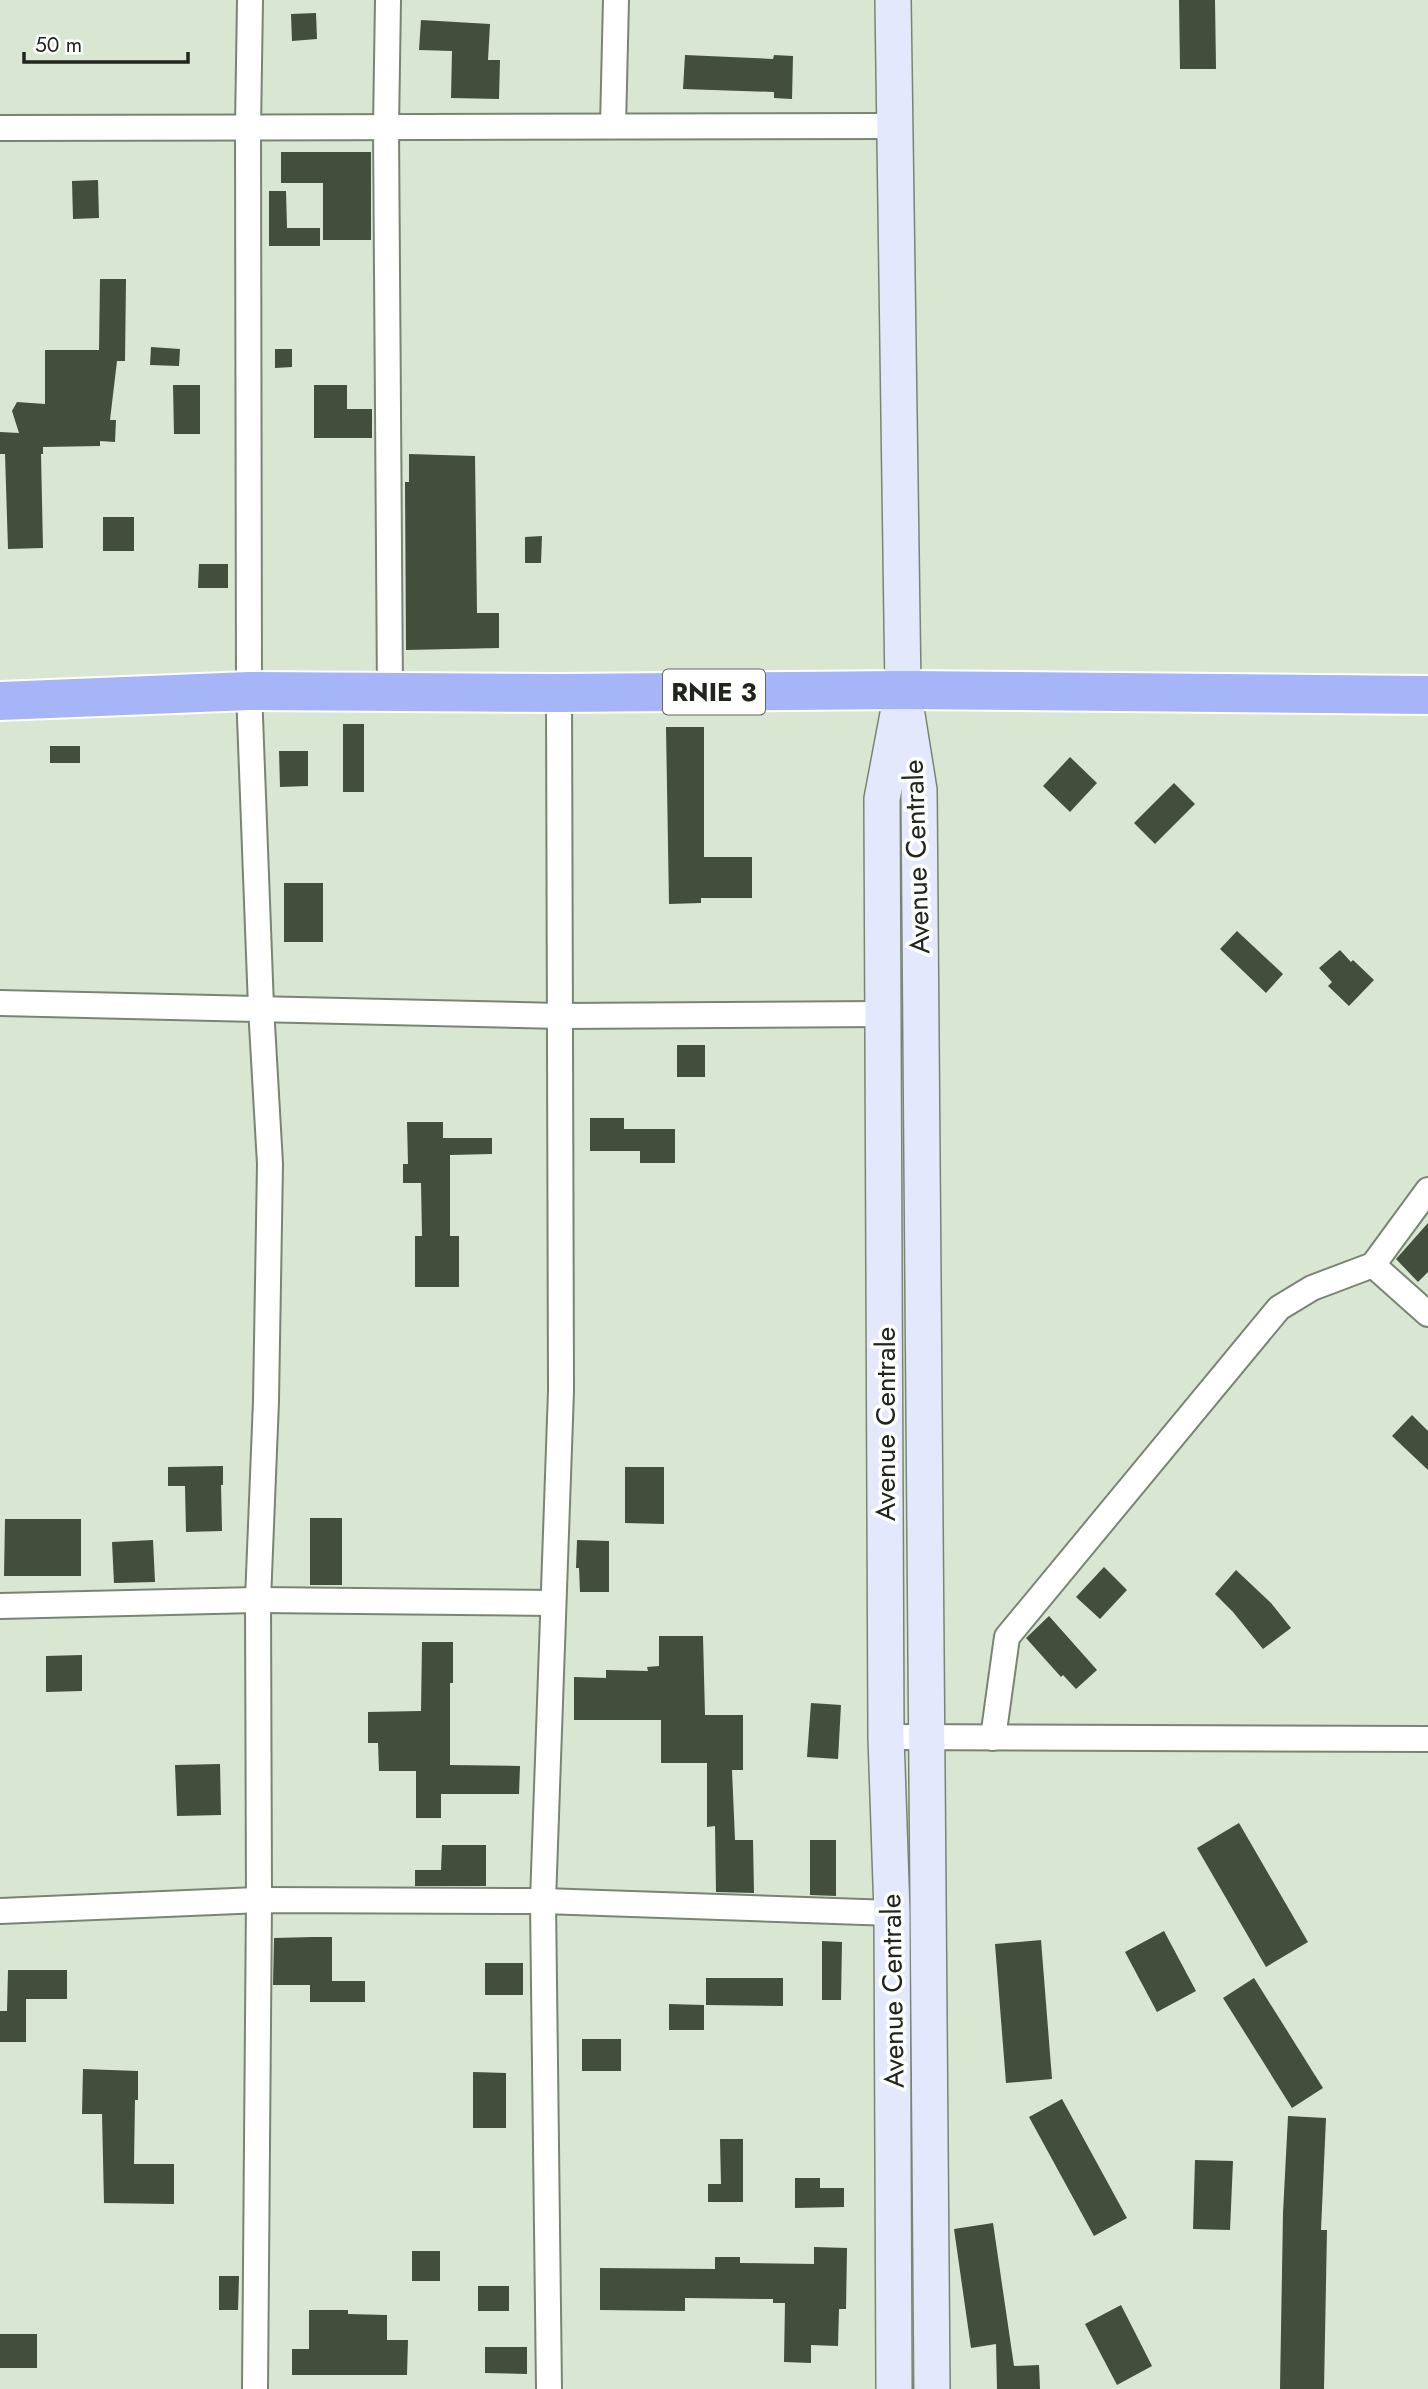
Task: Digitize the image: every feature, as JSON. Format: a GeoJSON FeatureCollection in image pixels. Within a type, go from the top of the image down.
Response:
{"type":"FeatureCollection","features":[{"type":"Feature","properties":{"kind":"highway","name":"RNIE 3"},"geometry":{"type":"LineString","coordinates":[[0,701],[249,691],[559,693],[903,690],[1428,695]]}},
{"type":"Feature","properties":{"kind":"street"},"geometry":{"type":"LineString","coordinates":[[250,0],[249,691],[270,1164],[266,1401],[258,1600],[259,1900],[255,2389]]}},
{"type":"Feature","properties":{"kind":"street"},"geometry":{"type":"LineString","coordinates":[[388,0],[386,128],[390,692]]}},
{"type":"Feature","properties":{"kind":"street"},"geometry":{"type":"LineString","coordinates":[[613,127],[615,0]]}},
{"type":"Feature","properties":{"kind":"street"},"geometry":{"type":"LineString","coordinates":[[894,0],[893,126],[903,690]]}},
{"type":"Feature","properties":{"kind":"street"},"geometry":{"type":"LineString","coordinates":[[0,128],[893,126]]}},
{"type":"Feature","properties":{"kind":"street","name":"Avenue Centrale"},"geometry":{"type":"LineString","coordinates":[[894,2389],[892,1913],[886,1737],[882,799],[903,690]]}},
{"type":"Feature","properties":{"kind":"street","name":"Avenue Centrale"},"geometry":{"type":"LineString","coordinates":[[903,690],[919,790],[933,2389]]}},
{"type":"Feature","properties":{"kind":"street"},"geometry":{"type":"LineString","coordinates":[[549,2389],[543,1901],[561,1391],[559,693]]}},
{"type":"Feature","properties":{"kind":"street"},"geometry":{"type":"LineString","coordinates":[[0,1003],[560,1016],[883,1013]]}},
{"type":"Feature","properties":{"kind":"street"},"geometry":{"type":"LineString","coordinates":[[993,1738],[1007,1637],[1279,1308],[1312,1288],[1373,1265],[1428,1190]]}},
{"type":"Feature","properties":{"kind":"street"},"geometry":{"type":"LineString","coordinates":[[1373,1265],[1428,1314]]}},
{"type":"Feature","properties":{"kind":"street"},"geometry":{"type":"LineString","coordinates":[[0,1606],[258,1600],[552,1603]]}},
{"type":"Feature","properties":{"kind":"street"},"geometry":{"type":"LineString","coordinates":[[886,1737],[1428,1739]]}},
{"type":"Feature","properties":{"kind":"street"},"geometry":{"type":"LineString","coordinates":[[0,1912],[259,1900],[543,1901],[892,1913]]}},
{"type":"Feature","properties":{"kind":"building"},"geometry":{"type":"Polygon","coordinates":[[[1179,0],[1215,0],[1216,69],[1180,69],[1179,0]]]}},
{"type":"Feature","properties":{"kind":"building"},"geometry":{"type":"Polygon","coordinates":[[[316,13],[317,39],[292,41],[291,14],[316,13]]]}},
{"type":"Feature","properties":{"kind":"building"},"geometry":{"type":"Polygon","coordinates":[[[421,20],[490,24],[488,60],[500,60],[499,99],[451,98],[452,51],[419,50],[421,20]]]}},
{"type":"Feature","properties":{"kind":"building"},"geometry":{"type":"Polygon","coordinates":[[[685,55],[773,59],[774,55],[793,56],[792,99],[774,98],[774,92],[683,89],[685,55]]]}},
{"type":"Feature","properties":{"kind":"building"},"geometry":{"type":"Polygon","coordinates":[[[281,152],[371,152],[371,240],[323,240],[323,183],[281,183],[281,152]]]}},
{"type":"Feature","properties":{"kind":"building"},"geometry":{"type":"Polygon","coordinates":[[[98,180],[99,218],[73,219],[72,181],[98,180]]]}},
{"type":"Feature","properties":{"kind":"building"},"geometry":{"type":"Polygon","coordinates":[[[269,191],[286,191],[287,228],[320,228],[320,246],[269,246],[269,191]]]}},
{"type":"Feature","properties":{"kind":"building"},"geometry":{"type":"Polygon","coordinates":[[[100,279],[126,279],[125,361],[117,361],[110,420],[116,420],[115,442],[100,441],[100,446],[43,447],[43,548],[8,549],[5,454],[0,454],[0,432],[19,433],[12,411],[17,402],[45,404],[45,350],[99,350],[100,279]]]}},
{"type":"Feature","properties":{"kind":"building"},"geometry":{"type":"Polygon","coordinates":[[[151,347],[180,349],[179,366],[150,365],[151,347]]]}},
{"type":"Feature","properties":{"kind":"building"},"geometry":{"type":"Polygon","coordinates":[[[275,349],[292,349],[292,367],[275,368],[275,349]]]}},
{"type":"Feature","properties":{"kind":"building"},"geometry":{"type":"Polygon","coordinates":[[[173,385],[200,385],[200,434],[174,434],[173,385]]]}},
{"type":"Feature","properties":{"kind":"building"},"geometry":{"type":"Polygon","coordinates":[[[314,385],[347,385],[347,409],[372,409],[372,438],[314,438],[314,385]]]}},
{"type":"Feature","properties":{"kind":"building"},"geometry":{"type":"Polygon","coordinates":[[[409,454],[475,456],[477,613],[499,613],[499,648],[406,650],[405,482],[409,482],[409,454]]]}},
{"type":"Feature","properties":{"kind":"building"},"geometry":{"type":"Polygon","coordinates":[[[103,517],[134,517],[134,551],[103,551],[103,517]]]}},
{"type":"Feature","properties":{"kind":"building"},"geometry":{"type":"Polygon","coordinates":[[[542,536],[541,563],[525,563],[525,537],[542,536]]]}},
{"type":"Feature","properties":{"kind":"building"},"geometry":{"type":"Polygon","coordinates":[[[199,564],[228,564],[228,588],[198,588],[199,564]]]}},
{"type":"Feature","properties":{"kind":"building"},"geometry":{"type":"Polygon","coordinates":[[[343,724],[364,724],[364,792],[343,792],[343,724]]]}},
{"type":"Feature","properties":{"kind":"building"},"geometry":{"type":"Polygon","coordinates":[[[666,727],[704,727],[704,857],[752,857],[752,898],[701,898],[701,903],[669,904],[666,727]]]}},
{"type":"Feature","properties":{"kind":"building"},"geometry":{"type":"Polygon","coordinates":[[[50,746],[80,746],[80,763],[50,763],[50,746]]]}},
{"type":"Feature","properties":{"kind":"building"},"geometry":{"type":"Polygon","coordinates":[[[279,751],[308,751],[308,786],[280,787],[279,751]]]}},
{"type":"Feature","properties":{"kind":"building"},"geometry":{"type":"Polygon","coordinates":[[[1070,757],[1097,783],[1070,812],[1043,786],[1070,757]]]}},
{"type":"Feature","properties":{"kind":"building"},"geometry":{"type":"Polygon","coordinates":[[[1174,783],[1195,804],[1155,844],[1134,823],[1174,783]]]}},
{"type":"Feature","properties":{"kind":"building"},"geometry":{"type":"Polygon","coordinates":[[[284,883],[323,883],[323,942],[284,942],[284,883]]]}},
{"type":"Feature","properties":{"kind":"building"},"geometry":{"type":"Polygon","coordinates":[[[1237,931],[1283,974],[1266,993],[1220,949],[1237,931]]]}},
{"type":"Feature","properties":{"kind":"building"},"geometry":{"type":"Polygon","coordinates":[[[1340,950],[1374,980],[1349,1006],[1328,986],[1332,982],[1319,968],[1340,950]]]}},
{"type":"Feature","properties":{"kind":"building"},"geometry":{"type":"Polygon","coordinates":[[[677,1045],[705,1045],[705,1077],[677,1077],[677,1045]]]}},
{"type":"Feature","properties":{"kind":"building"},"geometry":{"type":"Polygon","coordinates":[[[590,1118],[624,1118],[624,1129],[675,1129],[675,1163],[640,1163],[640,1151],[590,1151],[590,1118]]]}},
{"type":"Feature","properties":{"kind":"building"},"geometry":{"type":"Polygon","coordinates":[[[407,1122],[443,1122],[443,1138],[492,1138],[492,1154],[450,1155],[450,1236],[459,1236],[459,1287],[415,1287],[415,1236],[422,1236],[421,1183],[403,1183],[403,1164],[408,1164],[407,1122]]]}},
{"type":"Feature","properties":{"kind":"building"},"geometry":{"type":"Polygon","coordinates":[[[1428,1223],[1428,1272],[1418,1282],[1396,1259],[1428,1223]]]}},
{"type":"Feature","properties":{"kind":"building"},"geometry":{"type":"Polygon","coordinates":[[[1412,1415],[1428,1431],[1428,1470],[1392,1436],[1412,1415]]]}},
{"type":"Feature","properties":{"kind":"building"},"geometry":{"type":"Polygon","coordinates":[[[223,1466],[222,1531],[186,1532],[185,1486],[168,1486],[168,1467],[223,1466]]]}},
{"type":"Feature","properties":{"kind":"building"},"geometry":{"type":"Polygon","coordinates":[[[625,1467],[664,1467],[664,1524],[625,1523],[625,1467]]]}},
{"type":"Feature","properties":{"kind":"building"},"geometry":{"type":"Polygon","coordinates":[[[310,1518],[342,1518],[342,1585],[310,1585],[310,1518]]]}},
{"type":"Feature","properties":{"kind":"building"},"geometry":{"type":"Polygon","coordinates":[[[5,1519],[81,1519],[81,1576],[4,1576],[5,1519]]]}},
{"type":"Feature","properties":{"kind":"building"},"geometry":{"type":"Polygon","coordinates":[[[153,1540],[155,1582],[114,1583],[112,1542],[153,1540]]]}},
{"type":"Feature","properties":{"kind":"building"},"geometry":{"type":"Polygon","coordinates":[[[577,1540],[609,1541],[609,1592],[580,1592],[579,1568],[576,1568],[577,1540]]]}},
{"type":"Feature","properties":{"kind":"building"},"geometry":{"type":"Polygon","coordinates":[[[1104,1567],[1127,1590],[1100,1619],[1076,1597],[1104,1567]]]}},
{"type":"Feature","properties":{"kind":"building"},"geometry":{"type":"Polygon","coordinates":[[[1236,1570],[1271,1603],[1291,1628],[1263,1649],[1215,1594],[1236,1570]]]}},
{"type":"Feature","properties":{"kind":"building"},"geometry":{"type":"Polygon","coordinates":[[[1049,1616],[1097,1670],[1076,1689],[1063,1675],[1061,1677],[1026,1638],[1049,1616]]]}},
{"type":"Feature","properties":{"kind":"building"},"geometry":{"type":"Polygon","coordinates":[[[659,1636],[703,1636],[705,1715],[743,1715],[743,1770],[732,1770],[735,1840],[753,1840],[754,1893],[716,1892],[715,1826],[707,1827],[707,1763],[661,1763],[661,1720],[574,1720],[574,1677],[606,1678],[606,1670],[648,1671],[647,1667],[659,1666],[659,1636]]]}},
{"type":"Feature","properties":{"kind":"building"},"geometry":{"type":"Polygon","coordinates":[[[422,1642],[453,1642],[450,1765],[520,1766],[519,1794],[441,1794],[441,1818],[416,1818],[416,1771],[379,1771],[378,1743],[368,1743],[368,1712],[421,1711],[422,1642]]]}},
{"type":"Feature","properties":{"kind":"building"},"geometry":{"type":"Polygon","coordinates":[[[82,1655],[82,1691],[46,1692],[46,1656],[82,1655]]]}},
{"type":"Feature","properties":{"kind":"building"},"geometry":{"type":"Polygon","coordinates":[[[811,1703],[841,1705],[838,1759],[807,1757],[811,1703]]]}},
{"type":"Feature","properties":{"kind":"building"},"geometry":{"type":"Polygon","coordinates":[[[220,1764],[221,1815],[177,1816],[175,1765],[220,1764]]]}},
{"type":"Feature","properties":{"kind":"building"},"geometry":{"type":"Polygon","coordinates":[[[1239,1823],[1308,1942],[1266,1967],[1197,1848],[1239,1823]]]}},
{"type":"Feature","properties":{"kind":"building"},"geometry":{"type":"Polygon","coordinates":[[[810,1840],[836,1840],[836,1896],[810,1895],[810,1840]]]}},
{"type":"Feature","properties":{"kind":"building"},"geometry":{"type":"Polygon","coordinates":[[[442,1845],[486,1845],[486,1886],[415,1886],[415,1870],[441,1870],[442,1845]]]}},
{"type":"Feature","properties":{"kind":"building"},"geometry":{"type":"Polygon","coordinates":[[[1164,1931],[1196,1991],[1157,2012],[1125,1952],[1164,1931]]]}},
{"type":"Feature","properties":{"kind":"building"},"geometry":{"type":"Polygon","coordinates":[[[332,1937],[332,1981],[365,1981],[365,2002],[310,2002],[310,1985],[273,1985],[274,1938],[332,1937]]]}},
{"type":"Feature","properties":{"kind":"building"},"geometry":{"type":"Polygon","coordinates":[[[1041,1940],[1052,2079],[1006,2083],[995,1944],[1041,1940]]]}},
{"type":"Feature","properties":{"kind":"building"},"geometry":{"type":"Polygon","coordinates":[[[822,1941],[842,1942],[841,2000],[822,2000],[822,1941]]]}},
{"type":"Feature","properties":{"kind":"building"},"geometry":{"type":"Polygon","coordinates":[[[485,1963],[523,1963],[523,1995],[485,1995],[485,1963]]]}},
{"type":"Feature","properties":{"kind":"building"},"geometry":{"type":"Polygon","coordinates":[[[8,1970],[67,1970],[67,1999],[26,1999],[26,2042],[0,2042],[0,2011],[7,2011],[8,1970]]]}},
{"type":"Feature","properties":{"kind":"building"},"geometry":{"type":"Polygon","coordinates":[[[706,1978],[783,1978],[783,2006],[706,2005],[706,1978]]]}},
{"type":"Feature","properties":{"kind":"building"},"geometry":{"type":"Polygon","coordinates":[[[1254,1978],[1323,2088],[1292,2108],[1223,1998],[1254,1978]]]}},
{"type":"Feature","properties":{"kind":"building"},"geometry":{"type":"Polygon","coordinates":[[[669,2004],[704,2005],[704,2030],[669,2030],[669,2004]]]}},
{"type":"Feature","properties":{"kind":"building"},"geometry":{"type":"Polygon","coordinates":[[[582,2039],[621,2039],[621,2071],[582,2071],[582,2039]]]}},
{"type":"Feature","properties":{"kind":"building"},"geometry":{"type":"Polygon","coordinates":[[[83,2069],[138,2071],[134,2164],[174,2164],[174,2204],[104,2203],[102,2114],[82,2114],[83,2069]]]}},
{"type":"Feature","properties":{"kind":"building"},"geometry":{"type":"Polygon","coordinates":[[[473,2072],[506,2073],[506,2128],[473,2128],[473,2072]]]}},
{"type":"Feature","properties":{"kind":"building"},"geometry":{"type":"Polygon","coordinates":[[[1062,2099],[1127,2218],[1094,2236],[1029,2117],[1062,2099]]]}},
{"type":"Feature","properties":{"kind":"building"},"geometry":{"type":"Polygon","coordinates":[[[1288,2116],[1326,2118],[1321,2230],[1327,2230],[1324,2389],[1280,2389],[1283,2213],[1288,2116]]]}},
{"type":"Feature","properties":{"kind":"building"},"geometry":{"type":"Polygon","coordinates":[[[720,2139],[743,2139],[743,2202],[708,2202],[708,2184],[721,2184],[720,2139]]]}},
{"type":"Feature","properties":{"kind":"building"},"geometry":{"type":"Polygon","coordinates":[[[1195,2160],[1233,2161],[1230,2230],[1193,2229],[1195,2160]]]}},
{"type":"Feature","properties":{"kind":"building"},"geometry":{"type":"Polygon","coordinates":[[[795,2178],[820,2178],[820,2188],[844,2188],[844,2207],[795,2208],[795,2178]]]}},
{"type":"Feature","properties":{"kind":"building"},"geometry":{"type":"Polygon","coordinates":[[[993,2223],[1014,2366],[1039,2365],[1040,2389],[997,2389],[996,2344],[971,2348],[954,2229],[993,2223]]]}},
{"type":"Feature","properties":{"kind":"building"},"geometry":{"type":"Polygon","coordinates":[[[814,2247],[847,2248],[846,2309],[839,2309],[838,2346],[811,2345],[811,2363],[784,2362],[785,2303],[773,2303],[773,2299],[685,2298],[685,2311],[600,2310],[600,2268],[715,2269],[715,2257],[740,2257],[740,2263],[814,2264],[814,2247]]]}},
{"type":"Feature","properties":{"kind":"building"},"geometry":{"type":"Polygon","coordinates":[[[412,2251],[440,2251],[440,2281],[412,2281],[412,2251]]]}},
{"type":"Feature","properties":{"kind":"building"},"geometry":{"type":"Polygon","coordinates":[[[219,2276],[239,2276],[238,2310],[219,2310],[219,2276]]]}},
{"type":"Feature","properties":{"kind":"building"},"geometry":{"type":"Polygon","coordinates":[[[478,2286],[509,2286],[509,2311],[478,2311],[478,2286]]]}},
{"type":"Feature","properties":{"kind":"building"},"geometry":{"type":"Polygon","coordinates":[[[1121,2305],[1152,2366],[1117,2385],[1085,2324],[1121,2305]]]}},
{"type":"Feature","properties":{"kind":"building"},"geometry":{"type":"Polygon","coordinates":[[[309,2310],[348,2310],[348,2314],[387,2315],[387,2340],[408,2340],[407,2375],[292,2375],[292,2349],[309,2349],[309,2310]]]}},
{"type":"Feature","properties":{"kind":"building"},"geometry":{"type":"Polygon","coordinates":[[[0,2334],[37,2334],[37,2368],[0,2368],[0,2334]]]}},
{"type":"Feature","properties":{"kind":"building"},"geometry":{"type":"Polygon","coordinates":[[[485,2347],[527,2347],[527,2374],[485,2373],[485,2347]]]}}]}
